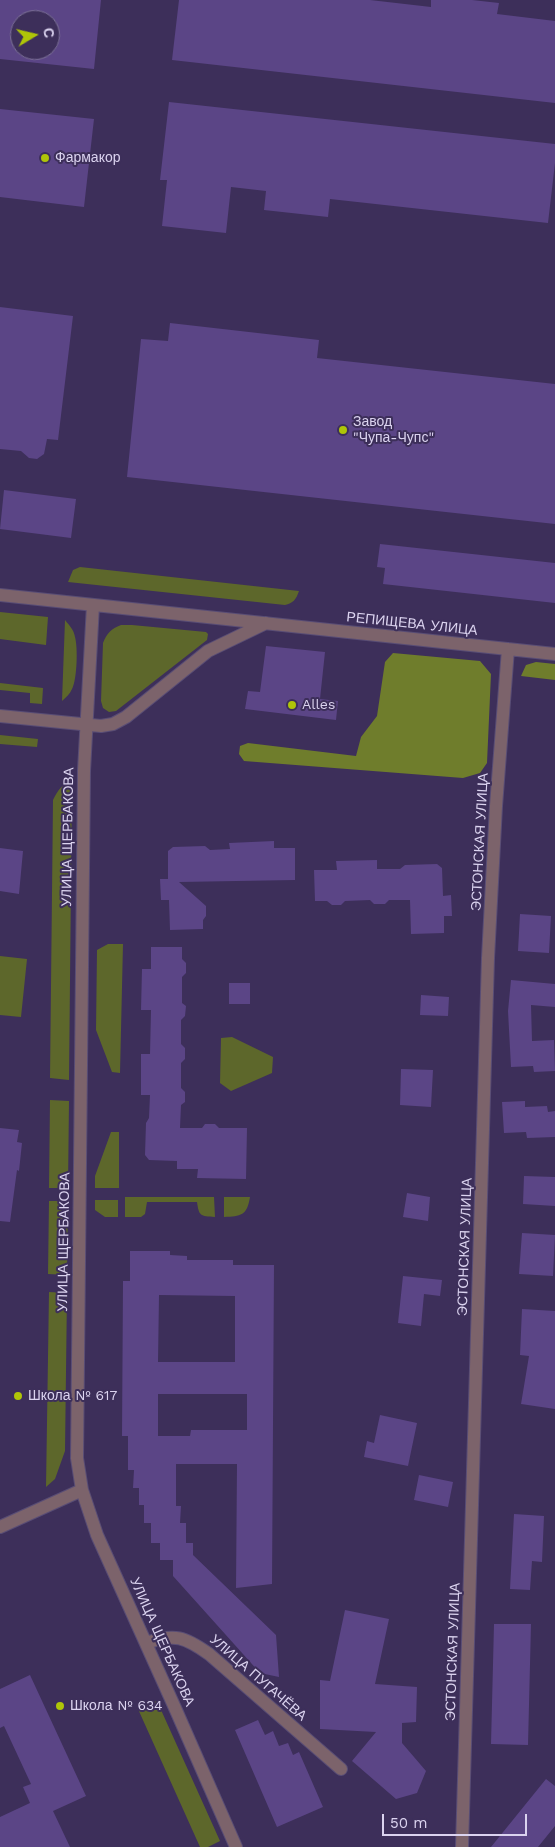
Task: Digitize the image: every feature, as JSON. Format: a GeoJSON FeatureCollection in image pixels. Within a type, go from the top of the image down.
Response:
{"type":"FeatureCollection","features":[{"type":"Feature","properties":{"kind":"street","name":"РЕПИЩЕВА УЛИЦА"},"geometry":{"type":"LineString","coordinates":[[0,595],[555,654]]}},
{"type":"Feature","properties":{"kind":"street","name":"УЛИЦА ЩЕРБАКОВА"},"geometry":{"type":"LineString","coordinates":[[93,605],[84,790],[77,1458],[82,1490],[97,1535],[236,1847]]}},
{"type":"Feature","properties":{"kind":"street"},"geometry":{"type":"LineString","coordinates":[[0,716],[86,726],[113,724],[126,717],[208,651],[266,623]]}},
{"type":"Feature","properties":{"kind":"street","name":"ЭСТОНСКАЯ УЛИЦА"},"geometry":{"type":"LineString","coordinates":[[462,1847],[488,958],[496,806],[508,649]]}},
{"type":"Feature","properties":{"kind":"street"},"geometry":{"type":"LineString","coordinates":[[0,1527],[82,1490]]}},
{"type":"Feature","properties":{"kind":"street","name":"УЛИЦА ПУГАЧЁВА"},"geometry":{"type":"LineString","coordinates":[[146,1643],[162,1638],[178,1637],[194,1644],[209,1654],[340,1769]]}},
{"type":"Feature","properties":{"kind":"green space"},"geometry":{"type":"Polygon","coordinates":[[[80,567],[299,591],[294,601],[285,605],[68,582],[73,570],[80,567]]]}},
{"type":"Feature","properties":{"kind":"green space"},"geometry":{"type":"Polygon","coordinates":[[[0,612],[48,617],[46,645],[0,639],[0,612]]]}},
{"type":"Feature","properties":{"kind":"green space"},"geometry":{"type":"Polygon","coordinates":[[[65,620],[74,634],[76,663],[74,684],[69,694],[62,701],[65,620]]]}},
{"type":"Feature","properties":{"kind":"green space"},"geometry":{"type":"Polygon","coordinates":[[[121,625],[206,632],[208,634],[207,640],[116,711],[109,712],[103,708],[101,701],[103,643],[110,632],[121,625]]]}},
{"type":"Feature","properties":{"kind":"green space"},"geometry":{"type":"Polygon","coordinates":[[[393,653],[480,661],[491,674],[487,763],[480,773],[463,778],[244,761],[239,754],[240,746],[248,743],[356,756],[361,737],[377,716],[385,662],[393,653]]]}},
{"type":"Feature","properties":{"kind":"green space"},"geometry":{"type":"Polygon","coordinates":[[[536,662],[555,664],[555,680],[521,676],[526,665],[536,662]]]}},
{"type":"Feature","properties":{"kind":"green space"},"geometry":{"type":"Polygon","coordinates":[[[0,683],[43,688],[42,704],[30,703],[30,693],[0,690],[0,683]]]}},
{"type":"Feature","properties":{"kind":"green space"},"geometry":{"type":"Polygon","coordinates":[[[0,735],[38,739],[37,747],[0,744],[0,735]]]}},
{"type":"Feature","properties":{"kind":"green space"},"geometry":{"type":"Polygon","coordinates":[[[72,781],[69,1080],[50,1078],[53,800],[60,788],[72,781]]]}},
{"type":"Feature","properties":{"kind":"green space"},"geometry":{"type":"Polygon","coordinates":[[[108,944],[123,944],[120,1073],[112,1072],[96,1030],[97,950],[108,944]]]}},
{"type":"Feature","properties":{"kind":"green space"},"geometry":{"type":"Polygon","coordinates":[[[0,956],[27,959],[21,1017],[0,1015],[0,956]]]}},
{"type":"Feature","properties":{"kind":"green space"},"geometry":{"type":"Polygon","coordinates":[[[232,1037],[273,1057],[272,1073],[231,1091],[220,1083],[221,1038],[232,1037]]]}},
{"type":"Feature","properties":{"kind":"green space"},"geometry":{"type":"Polygon","coordinates":[[[50,1100],[69,1101],[68,1188],[49,1188],[50,1100]]]}},
{"type":"Feature","properties":{"kind":"green space"},"geometry":{"type":"Polygon","coordinates":[[[111,1132],[119,1132],[119,1188],[95,1188],[95,1176],[111,1132]]]}},
{"type":"Feature","properties":{"kind":"green space"},"geometry":{"type":"Polygon","coordinates":[[[125,1197],[214,1197],[215,1217],[201,1214],[197,1202],[147,1202],[145,1214],[141,1217],[125,1217],[125,1197]]]}},
{"type":"Feature","properties":{"kind":"green space"},"geometry":{"type":"Polygon","coordinates":[[[224,1197],[250,1197],[247,1208],[242,1214],[224,1217],[224,1197]]]}},
{"type":"Feature","properties":{"kind":"green space"},"geometry":{"type":"Polygon","coordinates":[[[95,1200],[118,1200],[118,1217],[105,1217],[95,1210],[95,1200]]]}},
{"type":"Feature","properties":{"kind":"green space"},"geometry":{"type":"Polygon","coordinates":[[[49,1201],[68,1201],[67,1275],[48,1274],[49,1201]]]}},
{"type":"Feature","properties":{"kind":"green space"},"geometry":{"type":"Polygon","coordinates":[[[49,1292],[67,1293],[65,1451],[55,1479],[46,1487],[49,1292]]]}},
{"type":"Feature","properties":{"kind":"green space"},"geometry":{"type":"Polygon","coordinates":[[[157,1701],[220,1841],[208,1847],[200,1847],[138,1709],[157,1701]]]}},
{"type":"Feature","properties":{"kind":"building"},"geometry":{"type":"Polygon","coordinates":[[[0,0],[101,0],[94,69],[0,59],[0,0]]]}},
{"type":"Feature","properties":{"kind":"building"},"geometry":{"type":"Polygon","coordinates":[[[179,0],[370,0],[431,7],[431,0],[472,0],[499,3],[497,14],[555,21],[555,103],[172,60],[179,0]]]}},
{"type":"Feature","properties":{"kind":"building"},"geometry":{"type":"Polygon","coordinates":[[[169,102],[555,144],[555,163],[548,223],[330,199],[328,217],[264,210],[266,191],[231,187],[226,233],[162,226],[167,180],[160,180],[169,102]]]}},
{"type":"Feature","properties":{"kind":"building","name":"Фармакор"},"geometry":{"type":"Polygon","coordinates":[[[0,109],[94,119],[84,207],[0,197],[0,109]]]}},
{"type":"Feature","properties":{"kind":"building"},"geometry":{"type":"Polygon","coordinates":[[[0,307],[73,316],[58,440],[47,439],[44,454],[37,459],[29,458],[21,451],[0,449],[0,307]]]}},
{"type":"Feature","properties":{"kind":"building","name":"Завод \"Чупа-Чупс\""},"geometry":{"type":"Polygon","coordinates":[[[170,323],[319,340],[317,358],[555,384],[555,524],[127,477],[141,339],[168,341],[170,323]]]}},
{"type":"Feature","properties":{"kind":"building"},"geometry":{"type":"Polygon","coordinates":[[[4,490],[76,499],[71,538],[0,529],[4,490]]]}},
{"type":"Feature","properties":{"kind":"building"},"geometry":{"type":"Polygon","coordinates":[[[380,544],[555,563],[555,603],[383,584],[385,568],[377,567],[380,544]]]}},
{"type":"Feature","properties":{"kind":"building"},"geometry":{"type":"Polygon","coordinates":[[[266,646],[325,652],[320,699],[338,701],[336,720],[245,709],[248,691],[260,692],[266,646]]]}},
{"type":"Feature","properties":{"kind":"building"},"geometry":{"type":"Polygon","coordinates":[[[274,841],[274,848],[295,848],[295,880],[179,882],[206,906],[206,916],[203,920],[203,929],[170,930],[169,900],[161,900],[160,879],[168,879],[168,851],[173,847],[205,846],[210,850],[230,849],[229,843],[274,841]]]}},
{"type":"Feature","properties":{"kind":"building"},"geometry":{"type":"Polygon","coordinates":[[[0,848],[23,851],[19,894],[0,891],[0,848]]]}},
{"type":"Feature","properties":{"kind":"building"},"geometry":{"type":"Polygon","coordinates":[[[377,860],[377,869],[400,869],[405,865],[437,864],[442,868],[443,896],[451,895],[452,916],[444,916],[444,933],[411,934],[410,900],[389,900],[385,904],[374,904],[370,900],[345,901],[341,905],[332,905],[327,901],[315,901],[314,870],[337,870],[336,861],[377,860]]]}},
{"type":"Feature","properties":{"kind":"building"},"geometry":{"type":"Polygon","coordinates":[[[520,914],[551,916],[549,953],[518,951],[520,914]]]}},
{"type":"Feature","properties":{"kind":"building"},"geometry":{"type":"Polygon","coordinates":[[[151,947],[182,947],[182,959],[186,963],[186,973],[182,977],[182,1003],[186,1006],[185,1016],[181,1020],[181,1044],[185,1048],[185,1059],[181,1063],[181,1088],[185,1092],[185,1102],[181,1105],[180,1128],[202,1128],[205,1124],[215,1124],[219,1128],[247,1128],[246,1179],[197,1178],[198,1169],[177,1169],[177,1161],[149,1160],[145,1155],[146,1123],[149,1118],[150,1095],[141,1095],[141,1054],[150,1054],[151,1010],[141,1010],[142,969],[151,969],[151,947]]]}},
{"type":"Feature","properties":{"kind":"building"},"geometry":{"type":"Polygon","coordinates":[[[511,980],[555,984],[555,1007],[531,1005],[532,1041],[554,1040],[555,1071],[534,1072],[533,1066],[511,1067],[508,1011],[511,980]]]}},
{"type":"Feature","properties":{"kind":"building"},"geometry":{"type":"Polygon","coordinates":[[[229,983],[250,983],[250,1004],[229,1004],[229,983]]]}},
{"type":"Feature","properties":{"kind":"building"},"geometry":{"type":"Polygon","coordinates":[[[421,995],[449,997],[448,1016],[420,1015],[421,995]]]}},
{"type":"Feature","properties":{"kind":"building"},"geometry":{"type":"Polygon","coordinates":[[[401,1069],[433,1070],[431,1107],[400,1105],[401,1069]]]}},
{"type":"Feature","properties":{"kind":"building"},"geometry":{"type":"Polygon","coordinates":[[[525,1101],[525,1107],[547,1106],[548,1112],[555,1111],[555,1137],[527,1138],[526,1132],[504,1133],[502,1102],[525,1101]]]}},
{"type":"Feature","properties":{"kind":"building"},"geometry":{"type":"Polygon","coordinates":[[[0,1128],[19,1130],[17,1142],[22,1143],[10,1222],[0,1221],[0,1128]]]}},
{"type":"Feature","properties":{"kind":"building"},"geometry":{"type":"Polygon","coordinates":[[[524,1176],[555,1177],[555,1206],[523,1204],[524,1176]]]}},
{"type":"Feature","properties":{"kind":"building"},"geometry":{"type":"Polygon","coordinates":[[[407,1193],[430,1197],[428,1221],[403,1217],[407,1193]]]}},
{"type":"Feature","properties":{"kind":"building"},"geometry":{"type":"Polygon","coordinates":[[[522,1233],[555,1235],[553,1276],[519,1274],[522,1233]]]}},
{"type":"Feature","properties":{"kind":"building"},"geometry":{"type":"Polygon","coordinates":[[[130,1251],[170,1251],[170,1255],[187,1256],[187,1260],[233,1260],[233,1265],[274,1265],[272,1584],[236,1588],[237,1464],[176,1464],[176,1506],[181,1506],[180,1523],[186,1523],[186,1543],[193,1543],[193,1555],[276,1635],[279,1677],[260,1673],[173,1576],[173,1560],[160,1560],[160,1543],[151,1543],[151,1523],[144,1523],[144,1505],[139,1505],[139,1488],[133,1488],[134,1470],[128,1470],[128,1436],[122,1436],[123,1281],[130,1281],[130,1251]],[[159,1295],[158,1362],[235,1362],[235,1296],[159,1295]],[[158,1394],[158,1436],[190,1436],[191,1430],[247,1430],[247,1394],[158,1394]]]}},
{"type":"Feature","properties":{"kind":"building"},"geometry":{"type":"Polygon","coordinates":[[[403,1276],[442,1280],[440,1296],[424,1294],[421,1326],[398,1323],[403,1276]]]}},
{"type":"Feature","properties":{"kind":"building"},"geometry":{"type":"Polygon","coordinates":[[[522,1309],[555,1311],[555,1409],[521,1404],[529,1356],[520,1355],[522,1309]]]}},
{"type":"Feature","properties":{"kind":"building"},"geometry":{"type":"Polygon","coordinates":[[[380,1415],[417,1423],[408,1466],[364,1457],[367,1441],[374,1443],[380,1415]]]}},
{"type":"Feature","properties":{"kind":"building"},"geometry":{"type":"Polygon","coordinates":[[[419,1475],[453,1482],[448,1507],[414,1500],[419,1475]]]}},
{"type":"Feature","properties":{"kind":"building"},"geometry":{"type":"Polygon","coordinates":[[[514,1514],[544,1516],[542,1562],[532,1561],[530,1590],[510,1589],[514,1514]]]}},
{"type":"Feature","properties":{"kind":"building"},"geometry":{"type":"Polygon","coordinates":[[[345,1610],[389,1619],[375,1684],[417,1687],[416,1722],[402,1723],[402,1743],[426,1771],[417,1793],[396,1799],[352,1761],[376,1732],[320,1729],[320,1680],[330,1681],[345,1610]]]}},
{"type":"Feature","properties":{"kind":"building"},"geometry":{"type":"Polygon","coordinates":[[[494,1624],[531,1624],[528,1745],[491,1744],[494,1624]]]}},
{"type":"Feature","properties":{"kind":"building"},"geometry":{"type":"Polygon","coordinates":[[[30,1675],[86,1796],[53,1811],[70,1847],[0,1847],[0,1817],[30,1803],[23,1787],[31,1784],[4,1726],[0,1728],[0,1689],[30,1675]]]}},
{"type":"Feature","properties":{"kind":"building"},"geometry":{"type":"Polygon","coordinates":[[[258,1720],[265,1735],[273,1731],[279,1746],[288,1743],[293,1755],[299,1752],[323,1807],[277,1827],[235,1730],[258,1720]]]}},
{"type":"Feature","properties":{"kind":"building"},"geometry":{"type":"Polygon","coordinates":[[[546,1779],[555,1786],[555,1826],[538,1847],[491,1847],[546,1779]]]}},
{"type":"Feature","properties":{"kind":"place","name":"Фармакор"},"geometry":{"type":"Point","coordinates":[45,158]}},
{"type":"Feature","properties":{"kind":"place","name":"Завод \"Чупа-Чупс\""},"geometry":{"type":"Point","coordinates":[343,430]}},
{"type":"Feature","properties":{"kind":"place","name":"Alles"},"geometry":{"type":"Point","coordinates":[292,705]}},
{"type":"Feature","properties":{"kind":"place","name":"Школа № 617"},"geometry":{"type":"Point","coordinates":[18,1396]}},
{"type":"Feature","properties":{"kind":"place","name":"Школа № 634"},"geometry":{"type":"Point","coordinates":[60,1706]}}]}
